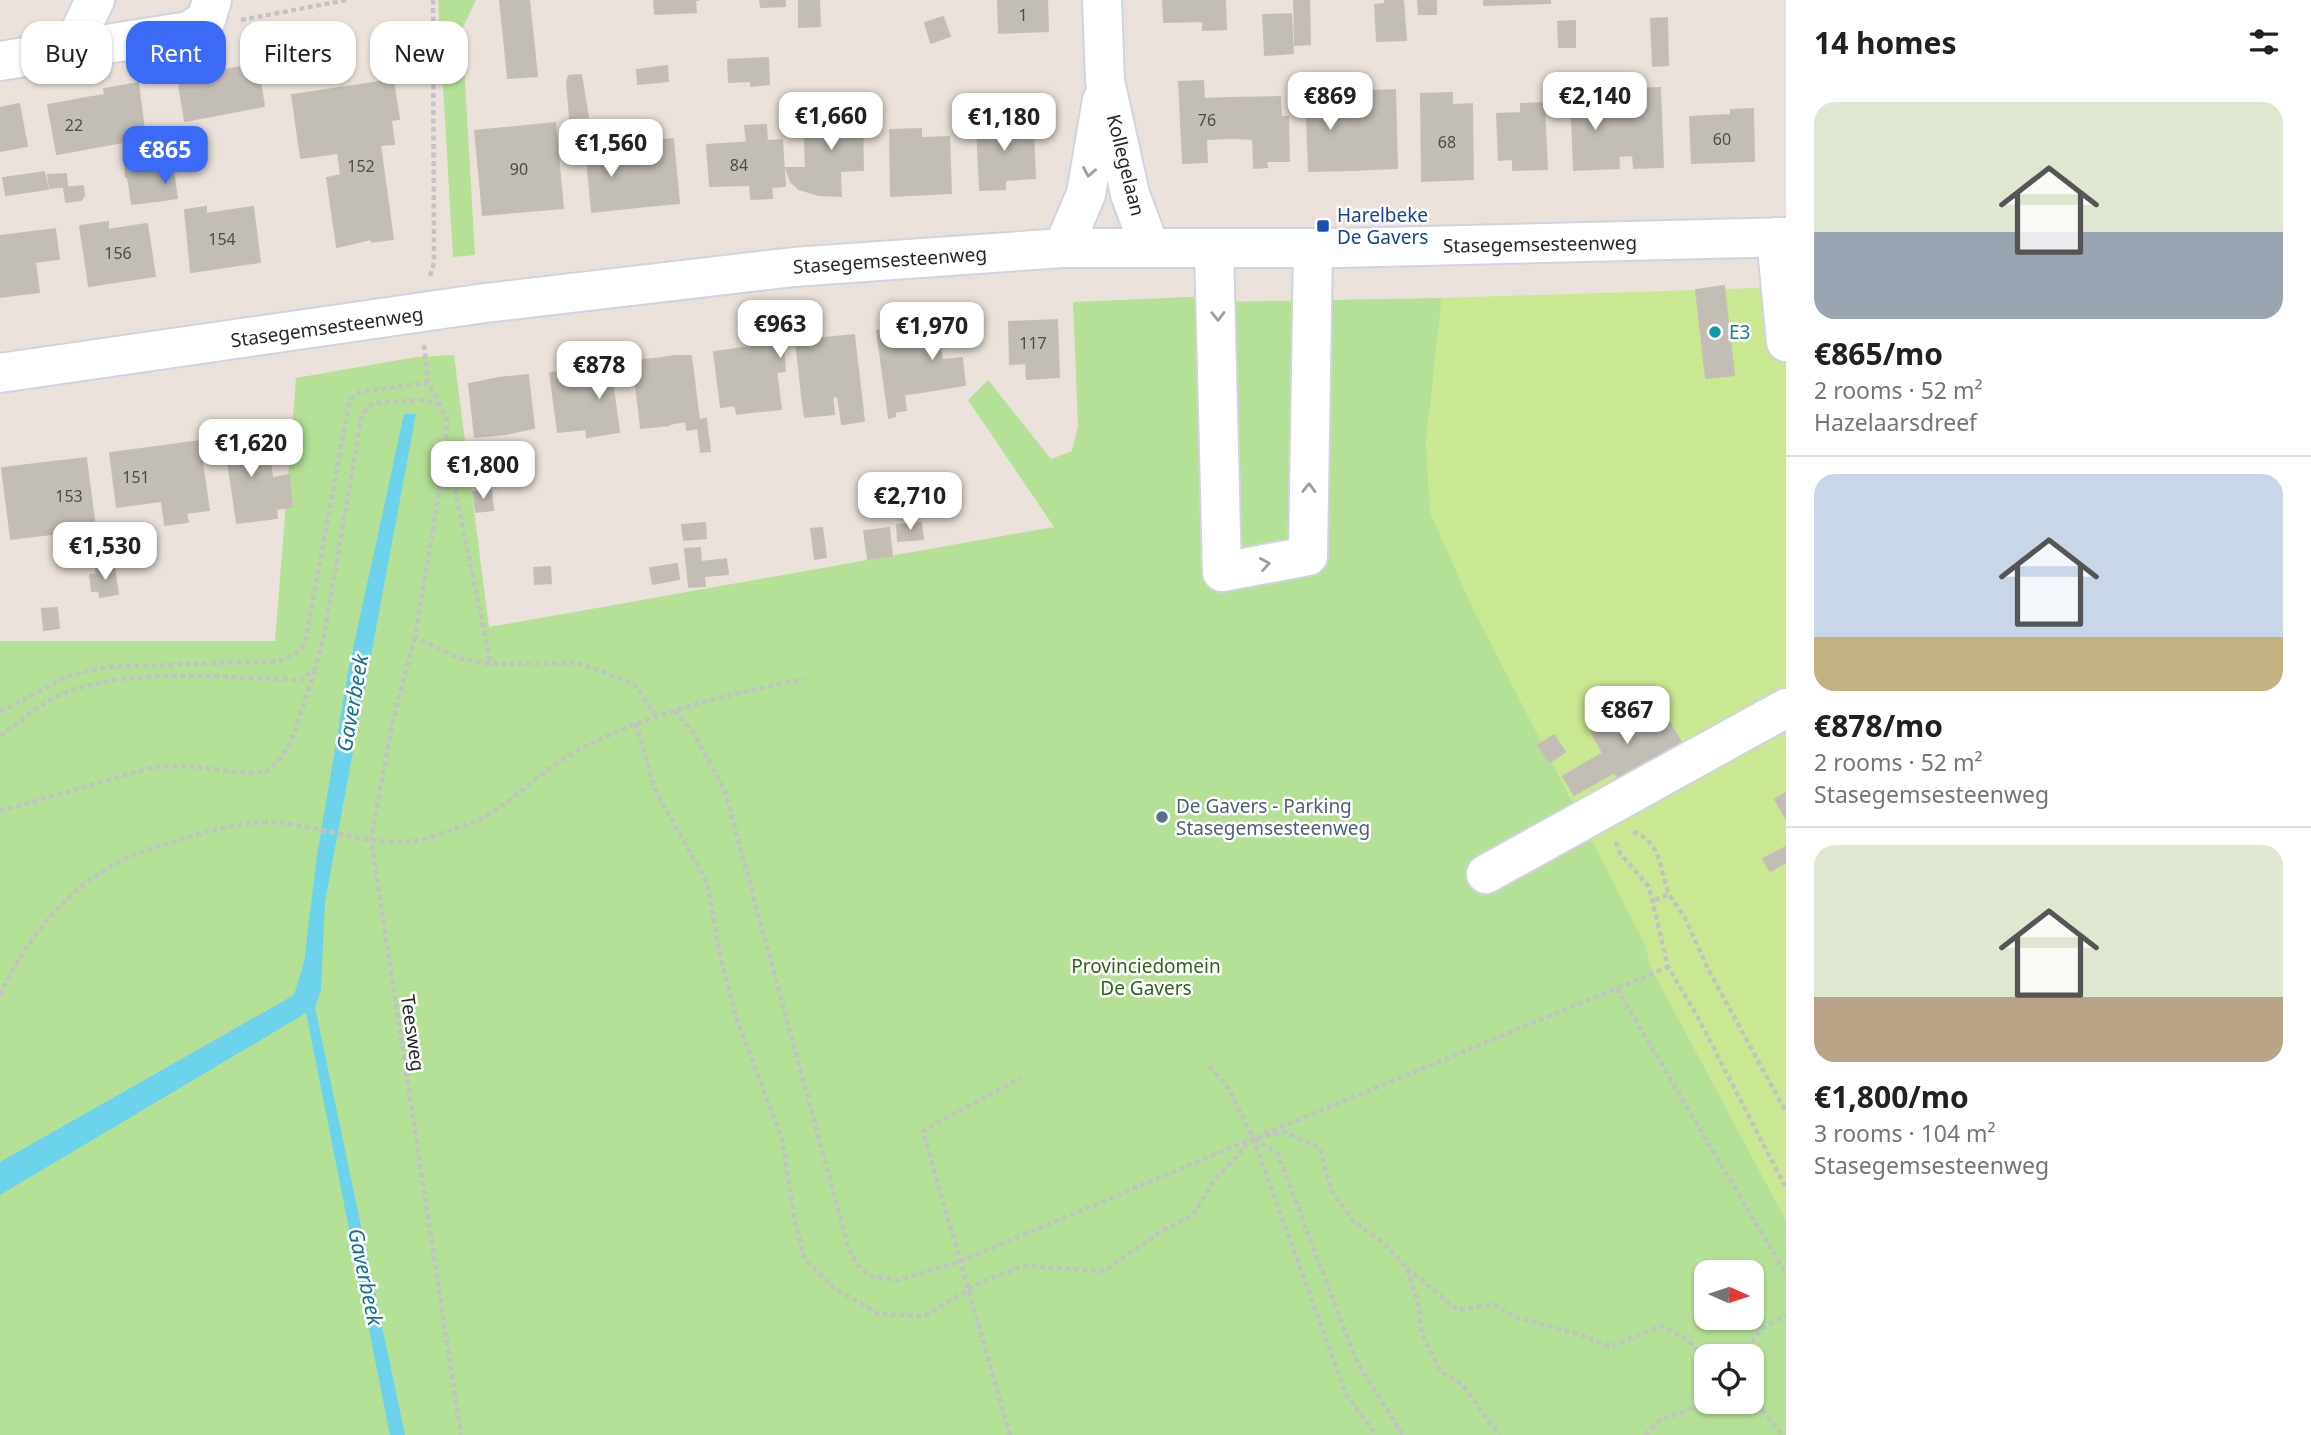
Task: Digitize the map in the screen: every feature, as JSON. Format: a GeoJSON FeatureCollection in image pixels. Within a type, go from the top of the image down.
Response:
{"type":"FeatureCollection","features":[{"type":"Feature","properties":{"kind":"street"},"geometry":{"type":"LineString","coordinates":[[85,21],[94,0]]}},
{"type":"Feature","properties":{"kind":"street","name":"Kollegelaan"},"geometry":{"type":"LineString","coordinates":[[1102,0],[1105,81],[1130,194],[1150,248]]}},
{"type":"Feature","properties":{"kind":"street"},"geometry":{"type":"LineString","coordinates":[[112,44],[189,32],[209,10]]}},
{"type":"Feature","properties":{"kind":"street"},"geometry":{"type":"LineString","coordinates":[[0,61],[21,58]]}},
{"type":"Feature","properties":{"kind":"street","name":"Kollegelaan"},"geometry":{"type":"LineString","coordinates":[[1063,248],[1086,194],[1105,81]]}},
{"type":"Feature","properties":{"kind":"street"},"geometry":{"type":"LineString","coordinates":[[1781,237],[1786,331]]}},
{"type":"Feature","properties":{"kind":"street","name":"Stasegemsesteenweg"},"geometry":{"type":"LineString","coordinates":[[0,373],[418,313],[781,268],[1063,248],[1313,248],[1781,237]]}},
{"type":"Feature","properties":{"kind":"street"},"geometry":{"type":"LineString","coordinates":[[1214,248],[1222,572],[1308,556],[1313,248]]}},
{"type":"Feature","properties":{"kind":"street"},"geometry":{"type":"LineString","coordinates":[[1486,874],[1620,818],[1786,708]]}},
{"type":"Feature","properties":{"kind":"path"},"geometry":{"type":"LineString","coordinates":[[209,10],[234,21],[347,0]]}},
{"type":"Feature","properties":{"kind":"path"},"geometry":{"type":"LineString","coordinates":[[433,0],[434,262],[418,313],[429,382],[447,419],[446,452],[491,664]]}},
{"type":"Feature","properties":{"kind":"path"},"geometry":{"type":"LineString","coordinates":[[0,712],[67,676],[107,667],[279,661],[295,654],[305,643],[350,399],[360,392],[429,382]]}},
{"type":"Feature","properties":{"kind":"path"},"geometry":{"type":"LineString","coordinates":[[0,811],[154,767],[197,767],[248,774],[266,772],[280,759],[293,737],[324,636],[362,414],[374,402],[420,400],[438,403]]}},
{"type":"Feature","properties":{"kind":"path","name":"Teesweg"},"geometry":{"type":"LineString","coordinates":[[446,452],[415,637],[393,720],[372,839],[450,1379],[461,1435]]}},
{"type":"Feature","properties":{"kind":"path"},"geometry":{"type":"LineString","coordinates":[[415,637],[458,658],[491,664],[576,663],[601,671],[635,685],[656,716]]}},
{"type":"Feature","properties":{"kind":"path"},"geometry":{"type":"LineString","coordinates":[[0,736],[44,704],[71,690],[143,679],[301,680],[316,667]]}},
{"type":"Feature","properties":{"kind":"path"},"geometry":{"type":"LineString","coordinates":[[0,995],[14,964],[45,921],[85,883],[126,858],[222,828],[253,823],[304,826],[372,839],[412,841],[467,825],[512,799],[566,757],[636,723],[804,679]]}},
{"type":"Feature","properties":{"kind":"path"},"geometry":{"type":"LineString","coordinates":[[675,711],[694,734],[725,791],[848,1246],[857,1265],[872,1276],[898,1280],[961,1261],[1668,967]]}},
{"type":"Feature","properties":{"kind":"path"},"geometry":{"type":"LineString","coordinates":[[636,723],[656,790],[707,882],[721,959],[737,1020],[782,1138],[795,1221],[805,1260],[834,1288],[880,1314],[925,1316],[969,1289],[1023,1266],[1104,1271],[1162,1231],[1193,1215],[1213,1182],[1253,1138],[1285,1132],[1320,1148],[1331,1189],[1352,1220],[1386,1245],[1406,1267],[1458,1310],[1493,1304],[1514,1317],[1582,1335],[1610,1347],[1661,1326],[1685,1338],[1694,1346]]}},
{"type":"Feature","properties":{"kind":"path"},"geometry":{"type":"LineString","coordinates":[[1786,1112],[1669,894],[1654,848],[1645,836],[1620,818],[1615,844],[1643,876],[1655,900],[1668,967],[1696,1014],[1786,1188]]}},
{"type":"Feature","properties":{"kind":"path"},"geometry":{"type":"LineString","coordinates":[[1655,900],[1669,894]]}},
{"type":"Feature","properties":{"kind":"path"},"geometry":{"type":"LineString","coordinates":[[1617,989],[1786,1273]]}},
{"type":"Feature","properties":{"kind":"path"},"geometry":{"type":"LineString","coordinates":[[1209,1066],[1229,1088],[1253,1138],[1346,1394],[1376,1435]]}},
{"type":"Feature","properties":{"kind":"path"},"geometry":{"type":"LineString","coordinates":[[1010,1435],[923,1131],[1020,1078]]}},
{"type":"Feature","properties":{"kind":"path"},"geometry":{"type":"LineString","coordinates":[[1253,1138],[1278,1154],[1356,1360],[1403,1435]]}},
{"type":"Feature","properties":{"kind":"path"},"geometry":{"type":"LineString","coordinates":[[1406,1267],[1418,1301],[1422,1334],[1440,1371],[1462,1384],[1499,1435]]}},
{"type":"Feature","properties":{"kind":"path"},"geometry":{"type":"LineString","coordinates":[[1750,1344],[1761,1329],[1786,1315]]}},
{"type":"Feature","properties":{"kind":"path"},"geometry":{"type":"LineString","coordinates":[[1645,1435],[1661,1419],[1685,1412],[1694,1405]]}},
{"type":"Feature","properties":{"kind":"path"},"geometry":{"type":"LineString","coordinates":[[1764,1412],[1782,1435]]}},
{"type":"Feature","properties":{"kind":"green space"},"geometry":{"type":"Polygon","coordinates":[[[438,0],[476,0],[466,21],[439,21],[438,0]]]}},
{"type":"Feature","properties":{"kind":"green space"},"geometry":{"type":"Polygon","coordinates":[[[443,84],[465,84],[475,255],[453,257],[443,84]]]}},
{"type":"Feature","properties":{"kind":"green space"},"geometry":{"type":"Polygon","coordinates":[[[1786,287],[1786,1220],[1651,967],[1645,944],[1472,607],[1430,512],[1426,444],[1442,298],[1786,287]]]}},
{"type":"Feature","properties":{"kind":"green space","name":"Provinciedomein De Gavers"},"geometry":{"type":"Polygon","coordinates":[[[1213,296],[1213,302],[1442,298],[1426,444],[1585,822],[1645,944],[1651,967],[1786,1220],[1786,1435],[0,1435],[0,641],[275,641],[296,378],[416,357],[454,355],[489,627],[1054,527],[968,400],[988,380],[1051,459],[1072,451],[1078,426],[1073,302],[1213,296]]]}},
{"type":"Feature","properties":{"kind":"water","name":"Gaverbeek"},"geometry":{"type":"Polygon","coordinates":[[[404,414],[416,414],[325,902],[321,990],[315,1007],[405,1435],[390,1435],[306,1013],[0,1195],[0,1162],[294,995],[304,962],[317,855],[348,672],[404,414]]]}},
{"type":"Feature","properties":{"kind":"building"},"geometry":{"type":"Polygon","coordinates":[[[500,0],[529,0],[537,76],[508,78],[500,0]]]}},
{"type":"Feature","properties":{"kind":"building"},"geometry":{"type":"Polygon","coordinates":[[[654,0],[695,0],[696,12],[655,14],[654,0]]]}},
{"type":"Feature","properties":{"kind":"building"},"geometry":{"type":"Polygon","coordinates":[[[760,0],[785,0],[785,6],[761,7],[760,0]]]}},
{"type":"Feature","properties":{"kind":"building"},"geometry":{"type":"Polygon","coordinates":[[[799,0],[819,0],[820,26],[799,27],[799,0]]]}},
{"type":"Feature","properties":{"kind":"building"},"geometry":{"type":"Polygon","coordinates":[[[998,0],[1047,0],[1048,31],[999,33],[998,0]]]}},
{"type":"Feature","properties":{"kind":"building"},"geometry":{"type":"Polygon","coordinates":[[[1163,0],[1225,0],[1226,29],[1203,30],[1203,21],[1164,22],[1163,0]]]}},
{"type":"Feature","properties":{"kind":"building"},"geometry":{"type":"Polygon","coordinates":[[[1294,0],[1309,0],[1310,44],[1295,45],[1294,0]]]}},
{"type":"Feature","properties":{"kind":"building"},"geometry":{"type":"Polygon","coordinates":[[[1385,0],[1403,0],[1406,40],[1377,41],[1375,5],[1385,4],[1385,0]]]}},
{"type":"Feature","properties":{"kind":"building"},"geometry":{"type":"Polygon","coordinates":[[[1418,0],[1436,0],[1436,14],[1419,14],[1418,0]]]}},
{"type":"Feature","properties":{"kind":"building"},"geometry":{"type":"Polygon","coordinates":[[[1484,0],[1550,0],[1550,3],[1484,5],[1484,0]]]}},
{"type":"Feature","properties":{"kind":"building"},"geometry":{"type":"Polygon","coordinates":[[[1291,14],[1293,53],[1265,55],[1263,15],[1291,14]]]}},
{"type":"Feature","properties":{"kind":"building"},"geometry":{"type":"Polygon","coordinates":[[[943,17],[950,36],[931,43],[925,23],[943,17]]]}},
{"type":"Feature","properties":{"kind":"building"},"geometry":{"type":"Polygon","coordinates":[[[1667,18],[1668,65],[1653,66],[1651,19],[1667,18]]]}},
{"type":"Feature","properties":{"kind":"building"},"geometry":{"type":"Polygon","coordinates":[[[1575,21],[1575,47],[1559,47],[1558,22],[1575,21]]]}},
{"type":"Feature","properties":{"kind":"building"},"geometry":{"type":"Polygon","coordinates":[[[768,58],[769,84],[751,86],[751,81],[729,82],[728,60],[768,58]]]}},
{"type":"Feature","properties":{"kind":"building"},"geometry":{"type":"Polygon","coordinates":[[[667,66],[668,81],[638,84],[637,70],[667,66]]]}},
{"type":"Feature","properties":{"kind":"building"},"geometry":{"type":"Polygon","coordinates":[[[240,67],[240,84],[260,84],[264,106],[185,121],[179,84],[226,84],[226,69],[240,67]]]}},
{"type":"Feature","properties":{"kind":"building"},"geometry":{"type":"Polygon","coordinates":[[[581,75],[588,117],[570,118],[567,82],[569,76],[581,75]]]}},
{"type":"Feature","properties":{"kind":"building"},"geometry":{"type":"Polygon","coordinates":[[[1615,78],[1634,78],[1634,89],[1660,88],[1663,167],[1634,168],[1633,155],[1618,156],[1615,78]]]}},
{"type":"Feature","properties":{"kind":"building"},"geometry":{"type":"Polygon","coordinates":[[[1203,81],[1204,99],[1231,98],[1233,138],[1206,139],[1207,162],[1183,163],[1179,82],[1203,81]]]}},
{"type":"Feature","properties":{"kind":"building"},"geometry":{"type":"Polygon","coordinates":[[[370,83],[394,84],[399,119],[391,120],[394,144],[380,145],[393,239],[372,242],[371,239],[337,247],[327,178],[341,175],[338,153],[301,158],[292,95],[370,83]]]}},
{"type":"Feature","properties":{"kind":"building"},"geometry":{"type":"Polygon","coordinates":[[[138,84],[145,138],[101,146],[92,97],[105,95],[104,89],[138,84]]]}},
{"type":"Feature","properties":{"kind":"building"},"geometry":{"type":"Polygon","coordinates":[[[1395,90],[1397,168],[1353,170],[1350,92],[1395,90]]]}},
{"type":"Feature","properties":{"kind":"building"},"geometry":{"type":"Polygon","coordinates":[[[1350,92],[1353,170],[1309,171],[1306,94],[1350,92]]]}},
{"type":"Feature","properties":{"kind":"building"},"geometry":{"type":"Polygon","coordinates":[[[1452,93],[1452,105],[1472,104],[1473,179],[1422,181],[1421,94],[1452,93]]]}},
{"type":"Feature","properties":{"kind":"building"},"geometry":{"type":"Polygon","coordinates":[[[1615,94],[1619,168],[1574,170],[1571,95],[1615,94]]]}},
{"type":"Feature","properties":{"kind":"building"},"geometry":{"type":"Polygon","coordinates":[[[92,97],[101,146],[57,154],[48,105],[92,97]]]}},
{"type":"Feature","properties":{"kind":"building"},"geometry":{"type":"Polygon","coordinates":[[[1280,97],[1281,117],[1288,117],[1289,161],[1266,161],[1267,167],[1254,168],[1253,139],[1233,138],[1231,98],[1280,97]]]}},
{"type":"Feature","properties":{"kind":"building"},"geometry":{"type":"Polygon","coordinates":[[[1544,103],[1547,169],[1513,170],[1513,159],[1499,160],[1497,114],[1521,113],[1521,104],[1544,103]]]}},
{"type":"Feature","properties":{"kind":"building"},"geometry":{"type":"Polygon","coordinates":[[[19,104],[27,146],[0,151],[0,108],[19,104]]]}},
{"type":"Feature","properties":{"kind":"building"},"geometry":{"type":"Polygon","coordinates":[[[1753,109],[1754,161],[1692,163],[1690,117],[1731,115],[1731,110],[1753,109]]]}},
{"type":"Feature","properties":{"kind":"building"},"geometry":{"type":"Polygon","coordinates":[[[862,112],[863,170],[840,171],[841,196],[819,195],[799,189],[799,168],[806,168],[804,118],[848,116],[848,113],[862,112]]]}},
{"type":"Feature","properties":{"kind":"building"},"geometry":{"type":"Polygon","coordinates":[[[1000,115],[1000,128],[1033,126],[1035,178],[1005,180],[1005,189],[980,190],[977,127],[982,127],[982,116],[1000,115]]]}},
{"type":"Feature","properties":{"kind":"building"},"geometry":{"type":"Polygon","coordinates":[[[555,123],[563,208],[483,215],[475,131],[555,123]]]}},
{"type":"Feature","properties":{"kind":"building"},"geometry":{"type":"Polygon","coordinates":[[[766,125],[767,141],[747,142],[745,126],[766,125]]]}},
{"type":"Feature","properties":{"kind":"building"},"geometry":{"type":"Polygon","coordinates":[[[921,129],[921,138],[949,137],[951,193],[891,196],[890,130],[921,129]]]}},
{"type":"Feature","properties":{"kind":"building"},"geometry":{"type":"Polygon","coordinates":[[[673,139],[679,203],[637,207],[630,143],[673,139]]]}},
{"type":"Feature","properties":{"kind":"building"},"geometry":{"type":"Polygon","coordinates":[[[782,140],[785,186],[771,187],[768,141],[782,140]]]}},
{"type":"Feature","properties":{"kind":"building"},"geometry":{"type":"Polygon","coordinates":[[[768,141],[772,198],[751,199],[750,185],[710,186],[707,145],[768,141]]]}},
{"type":"Feature","properties":{"kind":"building"},"geometry":{"type":"Polygon","coordinates":[[[630,148],[637,207],[592,212],[586,149],[630,148]]]}},
{"type":"Feature","properties":{"kind":"building"},"geometry":{"type":"Polygon","coordinates":[[[151,157],[153,173],[126,177],[125,161],[151,157]]]}},
{"type":"Feature","properties":{"kind":"building"},"geometry":{"type":"Polygon","coordinates":[[[786,168],[799,168],[799,189],[791,182],[786,168]]]}},
{"type":"Feature","properties":{"kind":"building"},"geometry":{"type":"Polygon","coordinates":[[[173,171],[177,198],[158,201],[153,173],[173,171]]]}},
{"type":"Feature","properties":{"kind":"building"},"geometry":{"type":"Polygon","coordinates":[[[44,172],[48,189],[6,195],[3,178],[44,172]]]}},
{"type":"Feature","properties":{"kind":"building"},"geometry":{"type":"Polygon","coordinates":[[[153,173],[158,201],[132,204],[128,177],[153,173]]]}},
{"type":"Feature","properties":{"kind":"building"},"geometry":{"type":"Polygon","coordinates":[[[66,174],[67,186],[50,188],[48,175],[66,174]]]}},
{"type":"Feature","properties":{"kind":"building"},"geometry":{"type":"Polygon","coordinates":[[[83,186],[84,196],[81,200],[66,202],[64,188],[83,186]]]}},
{"type":"Feature","properties":{"kind":"building"},"geometry":{"type":"Polygon","coordinates":[[[206,207],[206,214],[253,207],[260,262],[191,272],[185,210],[206,207]]]}},
{"type":"Feature","properties":{"kind":"building"},"geometry":{"type":"Polygon","coordinates":[[[108,222],[108,230],[147,224],[155,276],[89,286],[80,226],[108,222]]]}},
{"type":"Feature","properties":{"kind":"building"},"geometry":{"type":"Polygon","coordinates":[[[55,229],[59,259],[35,262],[39,292],[0,297],[0,236],[55,229]]]}},
{"type":"Feature","properties":{"kind":"building","name":"E3"},"geometry":{"type":"Polygon","coordinates":[[[1724,286],[1734,375],[1706,378],[1696,290],[1724,286]]]}},
{"type":"Feature","properties":{"kind":"building"},"geometry":{"type":"Polygon","coordinates":[[[1057,320],[1059,377],[1027,379],[1026,363],[1010,364],[1009,322],[1057,320]]]}},
{"type":"Feature","properties":{"kind":"building"},"geometry":{"type":"Polygon","coordinates":[[[936,324],[942,360],[962,358],[965,385],[915,393],[907,328],[936,324]]]}},
{"type":"Feature","properties":{"kind":"building"},"geometry":{"type":"Polygon","coordinates":[[[907,328],[915,393],[904,394],[906,410],[895,412],[895,416],[889,418],[877,331],[907,328]]]}},
{"type":"Feature","properties":{"kind":"building"},"geometry":{"type":"Polygon","coordinates":[[[854,335],[864,421],[842,424],[838,396],[831,397],[825,338],[854,335]]]}},
{"type":"Feature","properties":{"kind":"building"},"geometry":{"type":"Polygon","coordinates":[[[825,338],[832,393],[802,396],[796,341],[825,338]]]}},
{"type":"Feature","properties":{"kind":"building"},"geometry":{"type":"Polygon","coordinates":[[[773,345],[781,409],[751,412],[743,348],[773,345]]]}},
{"type":"Feature","properties":{"kind":"building"},"geometry":{"type":"Polygon","coordinates":[[[743,348],[751,412],[737,414],[735,405],[721,407],[714,352],[743,348]]]}},
{"type":"Feature","properties":{"kind":"building"},"geometry":{"type":"Polygon","coordinates":[[[783,348],[785,371],[777,372],[774,349],[783,348]]]}},
{"type":"Feature","properties":{"kind":"building"},"geometry":{"type":"Polygon","coordinates":[[[691,356],[699,420],[706,419],[710,451],[701,452],[698,428],[687,430],[686,421],[669,424],[662,358],[691,356]]]}},
{"type":"Feature","properties":{"kind":"building"},"geometry":{"type":"Polygon","coordinates":[[[662,358],[669,425],[641,428],[633,361],[662,358]]]}},
{"type":"Feature","properties":{"kind":"building"},"geometry":{"type":"Polygon","coordinates":[[[610,365],[619,432],[587,437],[580,369],[610,365]]]}},
{"type":"Feature","properties":{"kind":"building"},"geometry":{"type":"Polygon","coordinates":[[[580,369],[586,429],[558,432],[550,373],[580,369]]]}},
{"type":"Feature","properties":{"kind":"building"},"geometry":{"type":"Polygon","coordinates":[[[528,375],[534,428],[505,434],[499,378],[528,375]]]}},
{"type":"Feature","properties":{"kind":"building"},"geometry":{"type":"Polygon","coordinates":[[[499,378],[505,434],[475,437],[469,384],[499,378]]]}},
{"type":"Feature","properties":{"kind":"building"},"geometry":{"type":"Polygon","coordinates":[[[832,393],[834,414],[805,417],[802,396],[832,393]]]}},
{"type":"Feature","properties":{"kind":"building"},"geometry":{"type":"Polygon","coordinates":[[[267,435],[277,518],[237,523],[225,441],[267,435]]]}},
{"type":"Feature","properties":{"kind":"building"},"geometry":{"type":"Polygon","coordinates":[[[199,441],[209,510],[186,513],[188,522],[165,525],[155,447],[199,441]]]}},
{"type":"Feature","properties":{"kind":"building"},"geometry":{"type":"Polygon","coordinates":[[[155,447],[162,501],[117,507],[110,453],[155,447]]]}},
{"type":"Feature","properties":{"kind":"building"},"geometry":{"type":"Polygon","coordinates":[[[86,458],[95,528],[53,534],[43,463],[86,458]]]}},
{"type":"Feature","properties":{"kind":"building"},"geometry":{"type":"Polygon","coordinates":[[[43,463],[53,534],[11,539],[2,468],[43,463]]]}},
{"type":"Feature","properties":{"kind":"building"},"geometry":{"type":"Polygon","coordinates":[[[289,475],[292,507],[277,509],[273,478],[289,475]]]}},
{"type":"Feature","properties":{"kind":"building"},"geometry":{"type":"Polygon","coordinates":[[[491,490],[493,510],[476,512],[473,492],[491,490]]]}},
{"type":"Feature","properties":{"kind":"building"},"geometry":{"type":"Polygon","coordinates":[[[705,523],[706,538],[684,540],[682,525],[705,523]]]}},
{"type":"Feature","properties":{"kind":"building"},"geometry":{"type":"Polygon","coordinates":[[[921,523],[923,539],[898,541],[897,525],[921,523]]]}},
{"type":"Feature","properties":{"kind":"building"},"geometry":{"type":"Polygon","coordinates":[[[822,528],[826,557],[815,559],[811,529],[822,528]]]}},
{"type":"Feature","properties":{"kind":"building"},"geometry":{"type":"Polygon","coordinates":[[[889,528],[892,556],[868,559],[864,531],[889,528]]]}},
{"type":"Feature","properties":{"kind":"building"},"geometry":{"type":"Polygon","coordinates":[[[700,548],[701,562],[726,559],[728,574],[704,576],[705,586],[689,587],[685,549],[700,548]]]}},
{"type":"Feature","properties":{"kind":"building"},"geometry":{"type":"Polygon","coordinates":[[[677,564],[679,579],[653,584],[650,568],[677,564]]]}},
{"type":"Feature","properties":{"kind":"building"},"geometry":{"type":"Polygon","coordinates":[[[114,567],[118,594],[100,597],[99,591],[92,591],[90,575],[97,574],[96,569],[114,567]]]}},
{"type":"Feature","properties":{"kind":"building"},"geometry":{"type":"Polygon","coordinates":[[[550,567],[551,583],[535,584],[534,568],[550,567]]]}},
{"type":"Feature","properties":{"kind":"building"},"geometry":{"type":"Polygon","coordinates":[[[57,608],[59,628],[44,630],[42,609],[57,608]]]}},
{"type":"Feature","properties":{"kind":"building"},"geometry":{"type":"Polygon","coordinates":[[[1654,697],[1682,744],[1619,780],[1615,772],[1574,795],[1563,776],[1603,753],[1592,733],[1654,697]]]}},
{"type":"Feature","properties":{"kind":"building"},"geometry":{"type":"Polygon","coordinates":[[[1554,735],[1565,752],[1550,762],[1538,745],[1554,735]]]}},
{"type":"Feature","properties":{"kind":"building"},"geometry":{"type":"Polygon","coordinates":[[[1786,793],[1786,819],[1775,799],[1786,793]]]}},
{"type":"Feature","properties":{"kind":"building"},"geometry":{"type":"Polygon","coordinates":[[[1786,847],[1786,862],[1770,871],[1763,859],[1786,847]]]}},
{"type":"Feature","properties":{"kind":"place","name":"Harelbeke De Gavers"},"geometry":{"type":"Point","coordinates":[1323,226]}},
{"type":"Feature","properties":{"kind":"place","name":"E3"},"geometry":{"type":"Point","coordinates":[1715,332]}},
{"type":"Feature","properties":{"kind":"place","name":"De Gavers - Parking Stasegemsesteenweg"},"geometry":{"type":"Point","coordinates":[1162,817]}}]}
